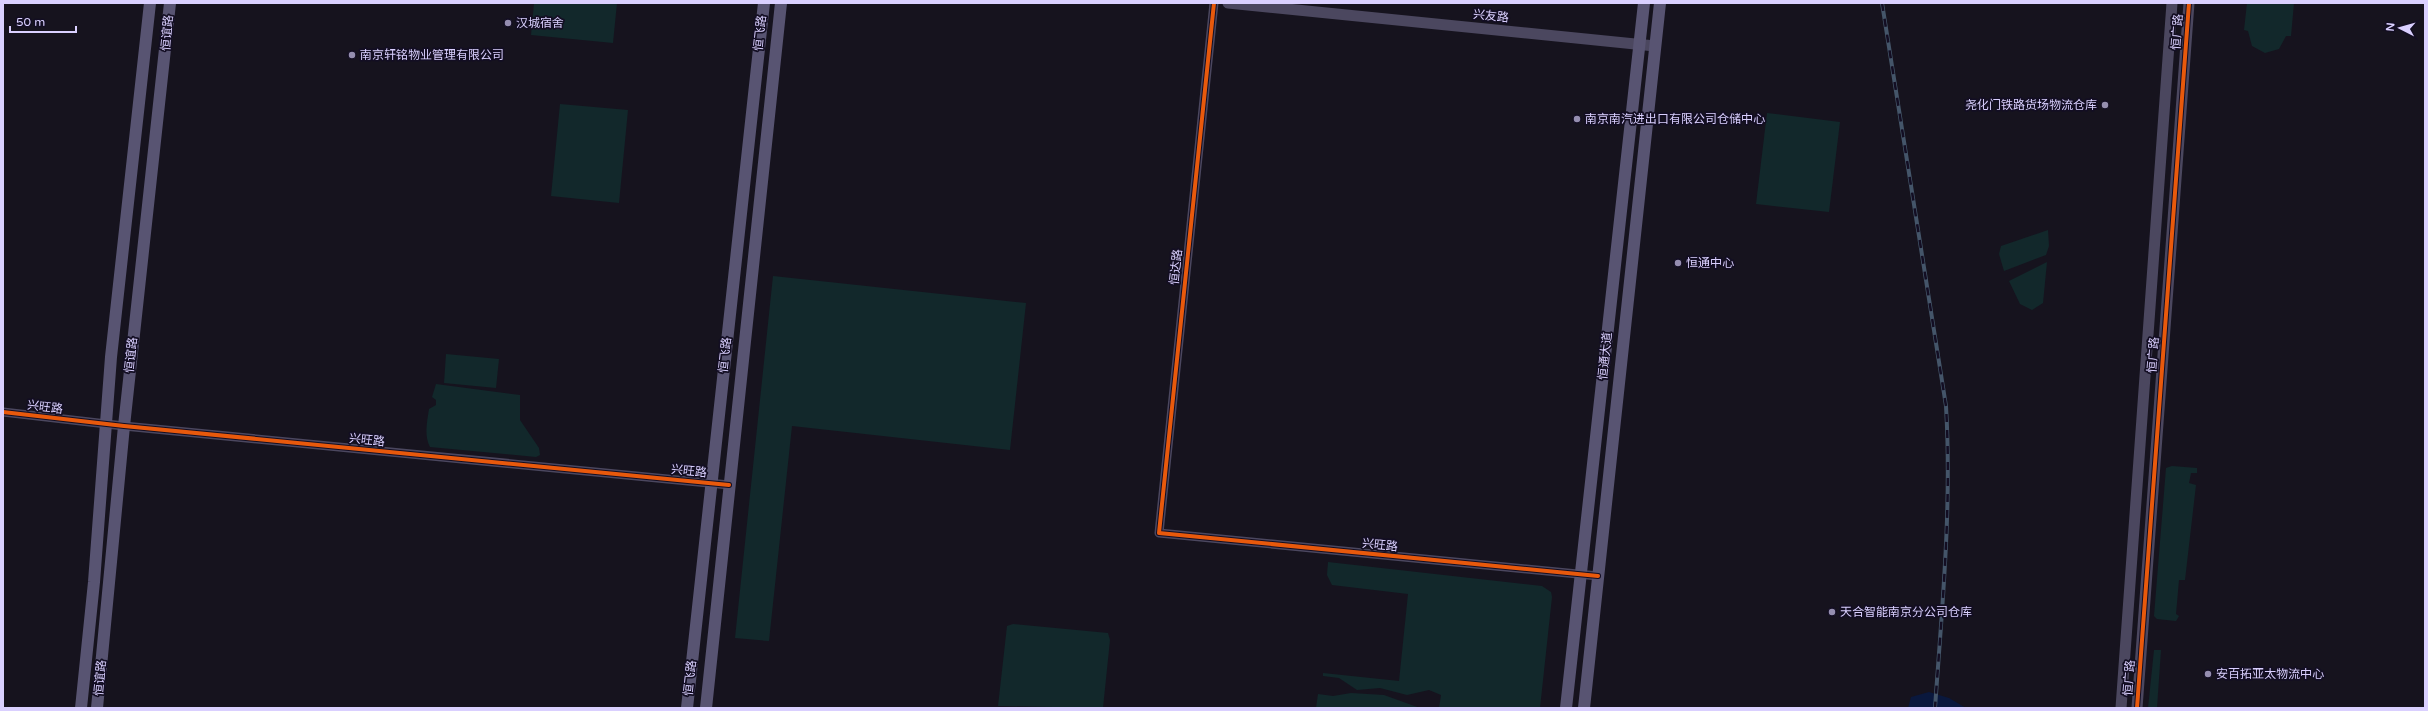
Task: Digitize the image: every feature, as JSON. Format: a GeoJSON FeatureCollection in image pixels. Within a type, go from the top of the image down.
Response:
{"type":"FeatureCollection","features":[{"type":"Feature","properties":{"kind":"main road","name":"恒谊路"},"geometry":{"type":"LineString","coordinates":[[81,708],[94,582],[106,424],[150,3]]}},
{"type":"Feature","properties":{"kind":"main road","name":"恒谊路"},"geometry":{"type":"LineString","coordinates":[[97,708],[124,426],[170,3]]}},
{"type":"Feature","properties":{"kind":"main road","name":"恒飞路"},"geometry":{"type":"LineString","coordinates":[[687,708],[764,3]]}},
{"type":"Feature","properties":{"kind":"main road","name":"恒飞路"},"geometry":{"type":"LineString","coordinates":[[706,708],[781,3]]}},
{"type":"Feature","properties":{"kind":"main road","name":"恒通大道"},"geometry":{"type":"LineString","coordinates":[[1566,708],[1582,575],[1644,3]]}},
{"type":"Feature","properties":{"kind":"main road","name":"恒通大道"},"geometry":{"type":"LineString","coordinates":[[1584,708],[1660,3]]}},
{"type":"Feature","properties":{"kind":"street","name":"恒达路"},"geometry":{"type":"LineString","coordinates":[[1159,533],[1214,3]]}},
{"type":"Feature","properties":{"kind":"street","name":"兴友路"},"geometry":{"type":"LineString","coordinates":[[1228,3],[1655,46]]}},
{"type":"Feature","properties":{"kind":"street","name":"恒广路"},"geometry":{"type":"LineString","coordinates":[[2121,708],[2172,3]]}},
{"type":"Feature","properties":{"kind":"street","name":"恒广路"},"geometry":{"type":"LineString","coordinates":[[2137,708],[2189,3]]}},
{"type":"Feature","properties":{"kind":"street","name":"兴旺路"},"geometry":{"type":"LineString","coordinates":[[3,412],[124,426],[729,485]]}},
{"type":"Feature","properties":{"kind":"street","name":"兴旺路"},"geometry":{"type":"LineString","coordinates":[[1159,533],[1598,576]]}},
{"type":"Feature","properties":{"kind":"green space"},"geometry":{"type":"Polygon","coordinates":[[[534,3],[617,3],[613,43],[531,35],[534,3]]]}},
{"type":"Feature","properties":{"kind":"green space"},"geometry":{"type":"Polygon","coordinates":[[[2247,3],[2294,3],[2291,36],[2286,36],[2279,49],[2265,53],[2252,46],[2248,31],[2244,30],[2247,3]]]}},
{"type":"Feature","properties":{"kind":"green space"},"geometry":{"type":"Polygon","coordinates":[[[560,104],[628,110],[619,203],[551,196],[560,104]]]}},
{"type":"Feature","properties":{"kind":"green space"},"geometry":{"type":"Polygon","coordinates":[[[1767,113],[1840,122],[1829,212],[1756,204],[1767,113]]]}},
{"type":"Feature","properties":{"kind":"green space"},"geometry":{"type":"Polygon","coordinates":[[[2048,230],[2049,246],[2046,255],[2004,271],[1999,254],[2001,246],[2048,230]]]}},
{"type":"Feature","properties":{"kind":"green space"},"geometry":{"type":"Polygon","coordinates":[[[2047,262],[2043,303],[2032,310],[2020,304],[2009,281],[2047,262]]]}},
{"type":"Feature","properties":{"kind":"green space"},"geometry":{"type":"Polygon","coordinates":[[[773,276],[1026,303],[1010,450],[792,426],[769,641],[735,638],[773,276]]]}},
{"type":"Feature","properties":{"kind":"green space"},"geometry":{"type":"Polygon","coordinates":[[[446,354],[499,359],[496,388],[444,383],[446,354]]]}},
{"type":"Feature","properties":{"kind":"green space"},"geometry":{"type":"Polygon","coordinates":[[[436,384],[520,395],[520,420],[539,448],[540,455],[536,457],[430,447],[427,438],[427,424],[429,409],[436,405],[436,400],[432,397],[436,384]]]}},
{"type":"Feature","properties":{"kind":"green space"},"geometry":{"type":"Polygon","coordinates":[[[2172,466],[2197,468],[2197,473],[2191,473],[2189,483],[2196,485],[2185,580],[2179,580],[2176,614],[2179,616],[2176,621],[2157,619],[2154,616],[2166,468],[2172,466]]]}},
{"type":"Feature","properties":{"kind":"green space"},"geometry":{"type":"Polygon","coordinates":[[[1328,562],[1542,586],[1551,592],[1552,597],[1540,708],[1439,708],[1441,695],[1429,690],[1407,695],[1380,688],[1357,690],[1339,678],[1323,676],[1323,673],[1399,681],[1408,594],[1332,585],[1327,575],[1328,562]]]}},
{"type":"Feature","properties":{"kind":"green space"},"geometry":{"type":"Polygon","coordinates":[[[1013,624],[1108,633],[1110,640],[1103,708],[998,706],[1007,626],[1013,624]]]}},
{"type":"Feature","properties":{"kind":"green space"},"geometry":{"type":"Polygon","coordinates":[[[2154,650],[2161,650],[2157,708],[2148,708],[2154,650]]]}},
{"type":"Feature","properties":{"kind":"green space"},"geometry":{"type":"Polygon","coordinates":[[[1351,693],[1384,695],[1420,708],[1316,708],[1318,694],[1333,696],[1351,693]]]}},
{"type":"Feature","properties":{"kind":"water"},"geometry":{"type":"Polygon","coordinates":[[[1929,692],[1949,698],[1966,708],[1908,708],[1911,697],[1929,692]]]}},
{"type":"Feature","properties":{"kind":"railway"},"geometry":{"type":"LineString","coordinates":[[1882,3],[1946,406],[1948,444],[1947,520],[1935,708]]}},
{"type":"Feature","properties":{"kind":"cycle path"},"geometry":{"type":"LineString","coordinates":[[1214,3],[1159,533],[1598,576]]}},
{"type":"Feature","properties":{"kind":"cycle path"},"geometry":{"type":"LineString","coordinates":[[2137,708],[2189,3]]}},
{"type":"Feature","properties":{"kind":"cycle path"},"geometry":{"type":"LineString","coordinates":[[3,412],[124,426],[729,485]]}},
{"type":"Feature","properties":{"kind":"place","name":"汉城宿舍"},"geometry":{"type":"Point","coordinates":[508,23]}},
{"type":"Feature","properties":{"kind":"place","name":"南京轩铭物业管理有限公司"},"geometry":{"type":"Point","coordinates":[352,55]}},
{"type":"Feature","properties":{"kind":"place","name":"尧化门铁路货场物流仓库"},"geometry":{"type":"Point","coordinates":[2105,105]}},
{"type":"Feature","properties":{"kind":"place","name":"南京南汽进出口有限公司仓储中心"},"geometry":{"type":"Point","coordinates":[1577,119]}},
{"type":"Feature","properties":{"kind":"place","name":"恒通中心"},"geometry":{"type":"Point","coordinates":[1678,263]}},
{"type":"Feature","properties":{"kind":"place","name":"天合智能南京分公司仓库"},"geometry":{"type":"Point","coordinates":[1832,612]}},
{"type":"Feature","properties":{"kind":"place","name":"安百拓亚太物流中心"},"geometry":{"type":"Point","coordinates":[2208,674]}}]}
